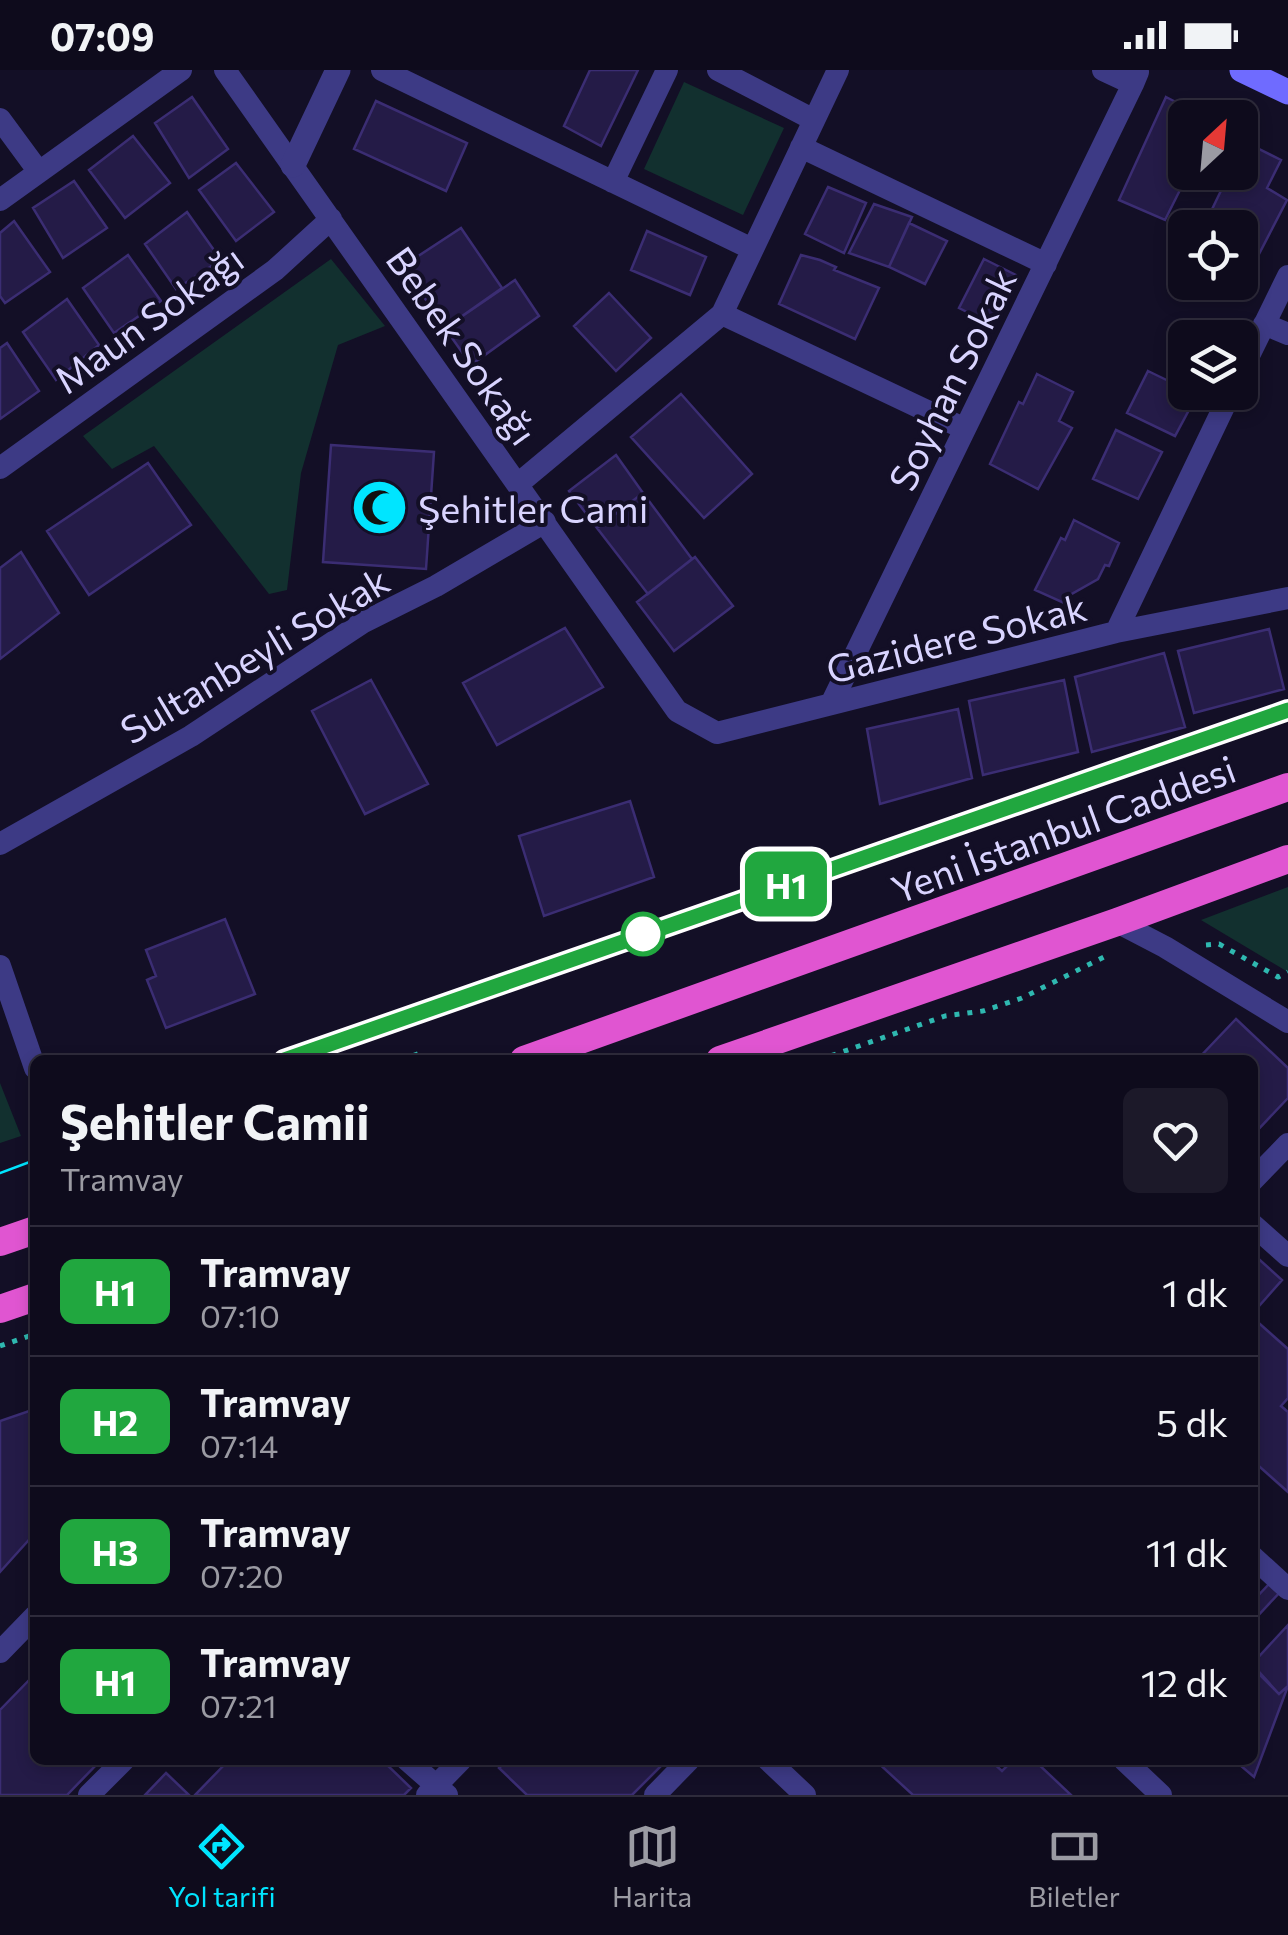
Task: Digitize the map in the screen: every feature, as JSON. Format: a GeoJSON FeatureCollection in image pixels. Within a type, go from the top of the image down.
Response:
{"type":"FeatureCollection","features":[{"type":"Feature","properties":{"kind":"highway","name":"Yeni İstanbul Caddesi"},"geometry":{"type":"LineString","coordinates":[[538,1055],[1288,787]]}},
{"type":"Feature","properties":{"kind":"highway"},"geometry":{"type":"LineString","coordinates":[[734,1055],[1288,859]]}},
{"type":"Feature","properties":{"kind":"highway"},"geometry":{"type":"LineString","coordinates":[[0,1242],[30,1232]]}},
{"type":"Feature","properties":{"kind":"highway"},"geometry":{"type":"LineString","coordinates":[[0,1309],[30,1299]]}},
{"type":"Feature","properties":{"kind":"main road"},"geometry":{"type":"LineString","coordinates":[[1242,70],[1288,92]]}},
{"type":"Feature","properties":{"kind":"street"},"geometry":{"type":"LineString","coordinates":[[0,200],[181,70]]}},
{"type":"Feature","properties":{"kind":"street","name":"Bebek Sokağı"},"geometry":{"type":"LineString","coordinates":[[225,70],[677,711]]}},
{"type":"Feature","properties":{"kind":"street"},"geometry":{"type":"LineString","coordinates":[[293,166],[338,70]]}},
{"type":"Feature","properties":{"kind":"street"},"geometry":{"type":"LineString","coordinates":[[382,70],[752,249]]}},
{"type":"Feature","properties":{"kind":"street"},"geometry":{"type":"LineString","coordinates":[[613,182],[667,70]]}},
{"type":"Feature","properties":{"kind":"street"},"geometry":{"type":"LineString","coordinates":[[718,70],[814,120]]}},
{"type":"Feature","properties":{"kind":"street"},"geometry":{"type":"LineString","coordinates":[[518,484],[722,314],[838,70]]}},
{"type":"Feature","properties":{"kind":"street"},"geometry":{"type":"LineString","coordinates":[[1103,70],[1136,77]]}},
{"type":"Feature","properties":{"kind":"street","name":"Soyhan Sokak"},"geometry":{"type":"LineString","coordinates":[[831,704],[1136,77]]}},
{"type":"Feature","properties":{"kind":"street"},"geometry":{"type":"LineString","coordinates":[[0,119],[39,172]]}},
{"type":"Feature","properties":{"kind":"street"},"geometry":{"type":"LineString","coordinates":[[801,147],[1046,264]]}},
{"type":"Feature","properties":{"kind":"street","name":"Maun Sokağı"},"geometry":{"type":"LineString","coordinates":[[0,468],[275,270],[332,219]]}},
{"type":"Feature","properties":{"kind":"street"},"geometry":{"type":"LineString","coordinates":[[1258,336],[1288,276]]}},
{"type":"Feature","properties":{"kind":"street"},"geometry":{"type":"LineString","coordinates":[[722,314],[965,429]]}},
{"type":"Feature","properties":{"kind":"street"},"geometry":{"type":"LineString","coordinates":[[1264,324],[1288,334]]}},
{"type":"Feature","properties":{"kind":"street","name":"Gazidere Sokak"},"geometry":{"type":"LineString","coordinates":[[677,711],[717,733],[1116,632],[1222,410]]}},
{"type":"Feature","properties":{"kind":"street","name":"Sultanbeyli Sokak"},"geometry":{"type":"LineString","coordinates":[[0,844],[191,736],[362,623],[436,586],[545,522]]}},
{"type":"Feature","properties":{"kind":"street"},"geometry":{"type":"LineString","coordinates":[[1116,632],[1288,598]]}},
{"type":"Feature","properties":{"kind":"street"},"geometry":{"type":"LineString","coordinates":[[1117,922],[1166,947],[1288,1022]]}},
{"type":"Feature","properties":{"kind":"street"},"geometry":{"type":"LineString","coordinates":[[0,966],[31,1055]]}},
{"type":"Feature","properties":{"kind":"street"},"geometry":{"type":"LineString","coordinates":[[1258,1175],[1288,1144]]}},
{"type":"Feature","properties":{"kind":"street"},"geometry":{"type":"LineString","coordinates":[[1258,1229],[1288,1256]]}},
{"type":"Feature","properties":{"kind":"street"},"geometry":{"type":"LineString","coordinates":[[1258,1562],[1288,1589]]}},
{"type":"Feature","properties":{"kind":"street"},"geometry":{"type":"LineString","coordinates":[[0,1652],[30,1621]]}},
{"type":"Feature","properties":{"kind":"street"},"geometry":{"type":"LineString","coordinates":[[89,1795],[119,1765]]}},
{"type":"Feature","properties":{"kind":"street"},"geometry":{"type":"LineString","coordinates":[[412,1765],[436,1792],[457,1765]]}},
{"type":"Feature","properties":{"kind":"street"},"geometry":{"type":"LineString","coordinates":[[655,1795],[684,1765]]}},
{"type":"Feature","properties":{"kind":"street"},"geometry":{"type":"LineString","coordinates":[[773,1765],[806,1795]]}},
{"type":"Feature","properties":{"kind":"street"},"geometry":{"type":"LineString","coordinates":[[1129,1765],[1161,1795]]}},
{"type":"Feature","properties":{"kind":"path"},"geometry":{"type":"LineString","coordinates":[[1166,947],[1220,944],[1278,977],[1288,972]]}},
{"type":"Feature","properties":{"kind":"path"},"geometry":{"type":"LineString","coordinates":[[833,1055],[945,1016],[983,1011],[1022,998],[1113,953]]}},
{"type":"Feature","properties":{"kind":"path"},"geometry":{"type":"LineString","coordinates":[[0,1346],[30,1336]]}},
{"type":"Feature","properties":{"kind":"green space"},"geometry":{"type":"Polygon","coordinates":[[[684,82],[784,128],[743,215],[644,169],[684,82]]]}},
{"type":"Feature","properties":{"kind":"green space"},"geometry":{"type":"Polygon","coordinates":[[[331,259],[385,326],[338,345],[301,473],[287,590],[269,594],[154,446],[112,469],[83,436],[331,259]]]}},
{"type":"Feature","properties":{"kind":"green space"},"geometry":{"type":"Polygon","coordinates":[[[1288,887],[1288,972],[1201,920],[1288,887]]]}},
{"type":"Feature","properties":{"kind":"green space"},"geometry":{"type":"Polygon","coordinates":[[[0,1083],[21,1136],[0,1143],[0,1083]]]}},
{"type":"Feature","properties":{"kind":"building"},"geometry":{"type":"Polygon","coordinates":[[[590,70],[638,70],[601,146],[564,126],[590,70]]]}},
{"type":"Feature","properties":{"kind":"building"},"geometry":{"type":"Polygon","coordinates":[[[192,97],[228,149],[189,178],[155,123],[192,97]]]}},
{"type":"Feature","properties":{"kind":"building"},"geometry":{"type":"Polygon","coordinates":[[[1166,97],[1172,100],[1168,100],[1168,190],[1180,190],[1165,220],[1119,200],[1166,97]]]}},
{"type":"Feature","properties":{"kind":"building"},"geometry":{"type":"Polygon","coordinates":[[[376,101],[467,143],[446,191],[354,149],[376,101]]]}},
{"type":"Feature","properties":{"kind":"building"},"geometry":{"type":"Polygon","coordinates":[[[133,136],[170,183],[125,218],[89,170],[133,136]]]}},
{"type":"Feature","properties":{"kind":"building"},"geometry":{"type":"Polygon","coordinates":[[[1258,148],[1281,160],[1267,188],[1287,200],[1258,256],[1258,210],[1212,210],[1221,190],[1258,190],[1258,148]]]}},
{"type":"Feature","properties":{"kind":"building"},"geometry":{"type":"Polygon","coordinates":[[[236,163],[274,212],[236,241],[199,190],[236,163]]]}},
{"type":"Feature","properties":{"kind":"building"},"geometry":{"type":"Polygon","coordinates":[[[74,181],[107,228],[63,258],[33,208],[74,181]]]}},
{"type":"Feature","properties":{"kind":"building"},"geometry":{"type":"Polygon","coordinates":[[[828,187],[866,203],[844,253],[805,234],[828,187]]]}},
{"type":"Feature","properties":{"kind":"building"},"geometry":{"type":"Polygon","coordinates":[[[874,204],[912,217],[889,267],[849,253],[874,204]]]}},
{"type":"Feature","properties":{"kind":"building"},"geometry":{"type":"Polygon","coordinates":[[[187,212],[221,260],[176,289],[145,244],[187,212]]]}},
{"type":"Feature","properties":{"kind":"building"},"geometry":{"type":"Polygon","coordinates":[[[14,221],[50,272],[5,303],[0,296],[0,233],[14,221]]]}},
{"type":"Feature","properties":{"kind":"building"},"geometry":{"type":"Polygon","coordinates":[[[909,223],[947,241],[925,284],[889,267],[909,223]]]}},
{"type":"Feature","properties":{"kind":"building"},"geometry":{"type":"Polygon","coordinates":[[[461,228],[502,288],[445,328],[403,266],[461,228]]]}},
{"type":"Feature","properties":{"kind":"building"},"geometry":{"type":"Polygon","coordinates":[[[647,231],[706,257],[690,295],[631,270],[647,231]]]}},
{"type":"Feature","properties":{"kind":"building"},"geometry":{"type":"Polygon","coordinates":[[[128,255],[161,301],[114,333],[83,288],[128,255]]]}},
{"type":"Feature","properties":{"kind":"building"},"geometry":{"type":"Polygon","coordinates":[[[801,255],[879,288],[855,339],[779,304],[801,255]]]}},
{"type":"Feature","properties":{"kind":"building"},"geometry":{"type":"Polygon","coordinates":[[[984,259],[1016,275],[993,325],[959,308],[984,259]]]}},
{"type":"Feature","properties":{"kind":"building"},"geometry":{"type":"Polygon","coordinates":[[[515,280],[539,316],[471,365],[445,328],[515,280]]]}},
{"type":"Feature","properties":{"kind":"building"},"geometry":{"type":"Polygon","coordinates":[[[609,293],[651,338],[616,371],[574,326],[609,293]]]}},
{"type":"Feature","properties":{"kind":"building"},"geometry":{"type":"Polygon","coordinates":[[[67,299],[99,345],[56,380],[23,332],[67,299]]]}},
{"type":"Feature","properties":{"kind":"building"},"geometry":{"type":"Polygon","coordinates":[[[7,343],[39,391],[0,419],[0,348],[7,343]]]}},
{"type":"Feature","properties":{"kind":"building"},"geometry":{"type":"Polygon","coordinates":[[[1148,371],[1168,381],[1168,410],[1189,410],[1175,436],[1127,413],[1148,371]]]}},
{"type":"Feature","properties":{"kind":"building"},"geometry":{"type":"Polygon","coordinates":[[[1037,374],[1073,392],[1059,421],[1072,428],[1038,489],[990,464],[1037,374]]]}},
{"type":"Feature","properties":{"kind":"building"},"geometry":{"type":"Polygon","coordinates":[[[681,394],[752,474],[704,518],[631,437],[681,394]]]}},
{"type":"Feature","properties":{"kind":"building"},"geometry":{"type":"Polygon","coordinates":[[[1116,430],[1162,452],[1138,499],[1093,479],[1116,430]]]}},
{"type":"Feature","properties":{"kind":"building","name":"Şehitler Cami"},"geometry":{"type":"Polygon","coordinates":[[[331,445],[434,452],[426,569],[323,562],[331,445]]]}},
{"type":"Feature","properties":{"kind":"building"},"geometry":{"type":"Polygon","coordinates":[[[616,455],[643,493],[597,528],[569,491],[616,455]]]}},
{"type":"Feature","properties":{"kind":"building"},"geometry":{"type":"Polygon","coordinates":[[[148,463],[191,525],[89,595],[47,531],[148,463]]]}},
{"type":"Feature","properties":{"kind":"building"},"geometry":{"type":"Polygon","coordinates":[[[643,493],[692,559],[648,594],[597,528],[643,493]]]}},
{"type":"Feature","properties":{"kind":"building"},"geometry":{"type":"Polygon","coordinates":[[[1074,520],[1119,543],[1098,579],[1070,595],[1064,603],[1035,590],[1074,520]]]}},
{"type":"Feature","properties":{"kind":"building"},"geometry":{"type":"Polygon","coordinates":[[[21,552],[59,613],[0,659],[0,568],[21,552]]]}},
{"type":"Feature","properties":{"kind":"building"},"geometry":{"type":"Polygon","coordinates":[[[695,557],[733,606],[674,651],[637,602],[695,557]]]}},
{"type":"Feature","properties":{"kind":"building"},"geometry":{"type":"Polygon","coordinates":[[[565,628],[603,687],[497,745],[463,683],[565,628]]]}},
{"type":"Feature","properties":{"kind":"building"},"geometry":{"type":"Polygon","coordinates":[[[1269,629],[1284,689],[1194,713],[1178,651],[1269,629]]]}},
{"type":"Feature","properties":{"kind":"building"},"geometry":{"type":"Polygon","coordinates":[[[1164,653],[1185,727],[1092,752],[1075,677],[1164,653]]]}},
{"type":"Feature","properties":{"kind":"building"},"geometry":{"type":"Polygon","coordinates":[[[371,680],[428,784],[365,814],[312,711],[371,680]]]}},
{"type":"Feature","properties":{"kind":"building"},"geometry":{"type":"Polygon","coordinates":[[[1064,680],[1078,752],[983,775],[969,701],[1064,680]]]}},
{"type":"Feature","properties":{"kind":"building"},"geometry":{"type":"Polygon","coordinates":[[[958,709],[972,778],[880,804],[867,729],[958,709]]]}},
{"type":"Feature","properties":{"kind":"building"},"geometry":{"type":"Polygon","coordinates":[[[630,801],[654,877],[544,916],[519,836],[630,801]]]}},
{"type":"Feature","properties":{"kind":"building"},"geometry":{"type":"Polygon","coordinates":[[[225,919],[255,994],[166,1028],[147,980],[156,976],[146,950],[225,919]]]}},
{"type":"Feature","properties":{"kind":"building"},"geometry":{"type":"Polygon","coordinates":[[[1236,1019],[1288,1068],[1288,1098],[1258,1130],[1258,1055],[1202,1055],[1236,1019]]]}},
{"type":"Feature","properties":{"kind":"building"},"geometry":{"type":"Polygon","coordinates":[[[1258,1258],[1282,1280],[1258,1307],[1258,1258]]]}},
{"type":"Feature","properties":{"kind":"building"},"geometry":{"type":"Polygon","coordinates":[[[1258,1322],[1288,1349],[1288,1398],[1281,1406],[1288,1412],[1288,1492],[1258,1465],[1258,1322]]]}},
{"type":"Feature","properties":{"kind":"building"},"geometry":{"type":"Polygon","coordinates":[[[30,1411],[30,1539],[0,1572],[0,1421],[30,1411]]]}},
{"type":"Feature","properties":{"kind":"building"},"geometry":{"type":"Polygon","coordinates":[[[1271,1582],[1281,1591],[1258,1616],[1258,1596],[1271,1582]]]}},
{"type":"Feature","properties":{"kind":"building"},"geometry":{"type":"Polygon","coordinates":[[[1288,1625],[1288,1686],[1279,1694],[1258,1671],[1258,1658],[1288,1625]]]}},
{"type":"Feature","properties":{"kind":"building"},"geometry":{"type":"Polygon","coordinates":[[[1258,1673],[1279,1694],[1288,1686],[1254,1777],[1240,1765],[1258,1765],[1258,1673]]]}},
{"type":"Feature","properties":{"kind":"building"},"geometry":{"type":"Polygon","coordinates":[[[30,1679],[30,1765],[96,1765],[67,1795],[0,1795],[0,1710],[30,1679]]]}},
{"type":"Feature","properties":{"kind":"building"},"geometry":{"type":"Polygon","coordinates":[[[224,1765],[387,1765],[411,1788],[404,1795],[195,1795],[224,1765]]]}},
{"type":"Feature","properties":{"kind":"building"},"geometry":{"type":"Polygon","coordinates":[[[662,1765],[632,1795],[527,1795],[499,1768],[662,1765]]]}},
{"type":"Feature","properties":{"kind":"building"},"geometry":{"type":"Polygon","coordinates":[[[880,1765],[995,1765],[1002,1771],[1008,1765],[1039,1765],[1071,1795],[913,1795],[880,1765]]]}},
{"type":"Feature","properties":{"kind":"building"},"geometry":{"type":"Polygon","coordinates":[[[166,1773],[189,1795],[145,1795],[166,1773]]]}},
{"type":"Feature","properties":{"kind":"tram line"},"geometry":{"type":"LineString","coordinates":[[298,1055],[1288,710]]}},
{"type":"Feature","properties":{"kind":"tram line","name":"H1"},"geometry":{"type":"LineString","coordinates":[[298,1055],[1288,710]]}},
{"type":"Feature","properties":{"kind":"tram line"},"geometry":{"type":"LineString","coordinates":[[0,1173],[30,1162]]}},
{"type":"Feature","properties":{"kind":"place","name":"Şehitler Cami"},"geometry":{"type":"Point","coordinates":[379,507]}}]}
